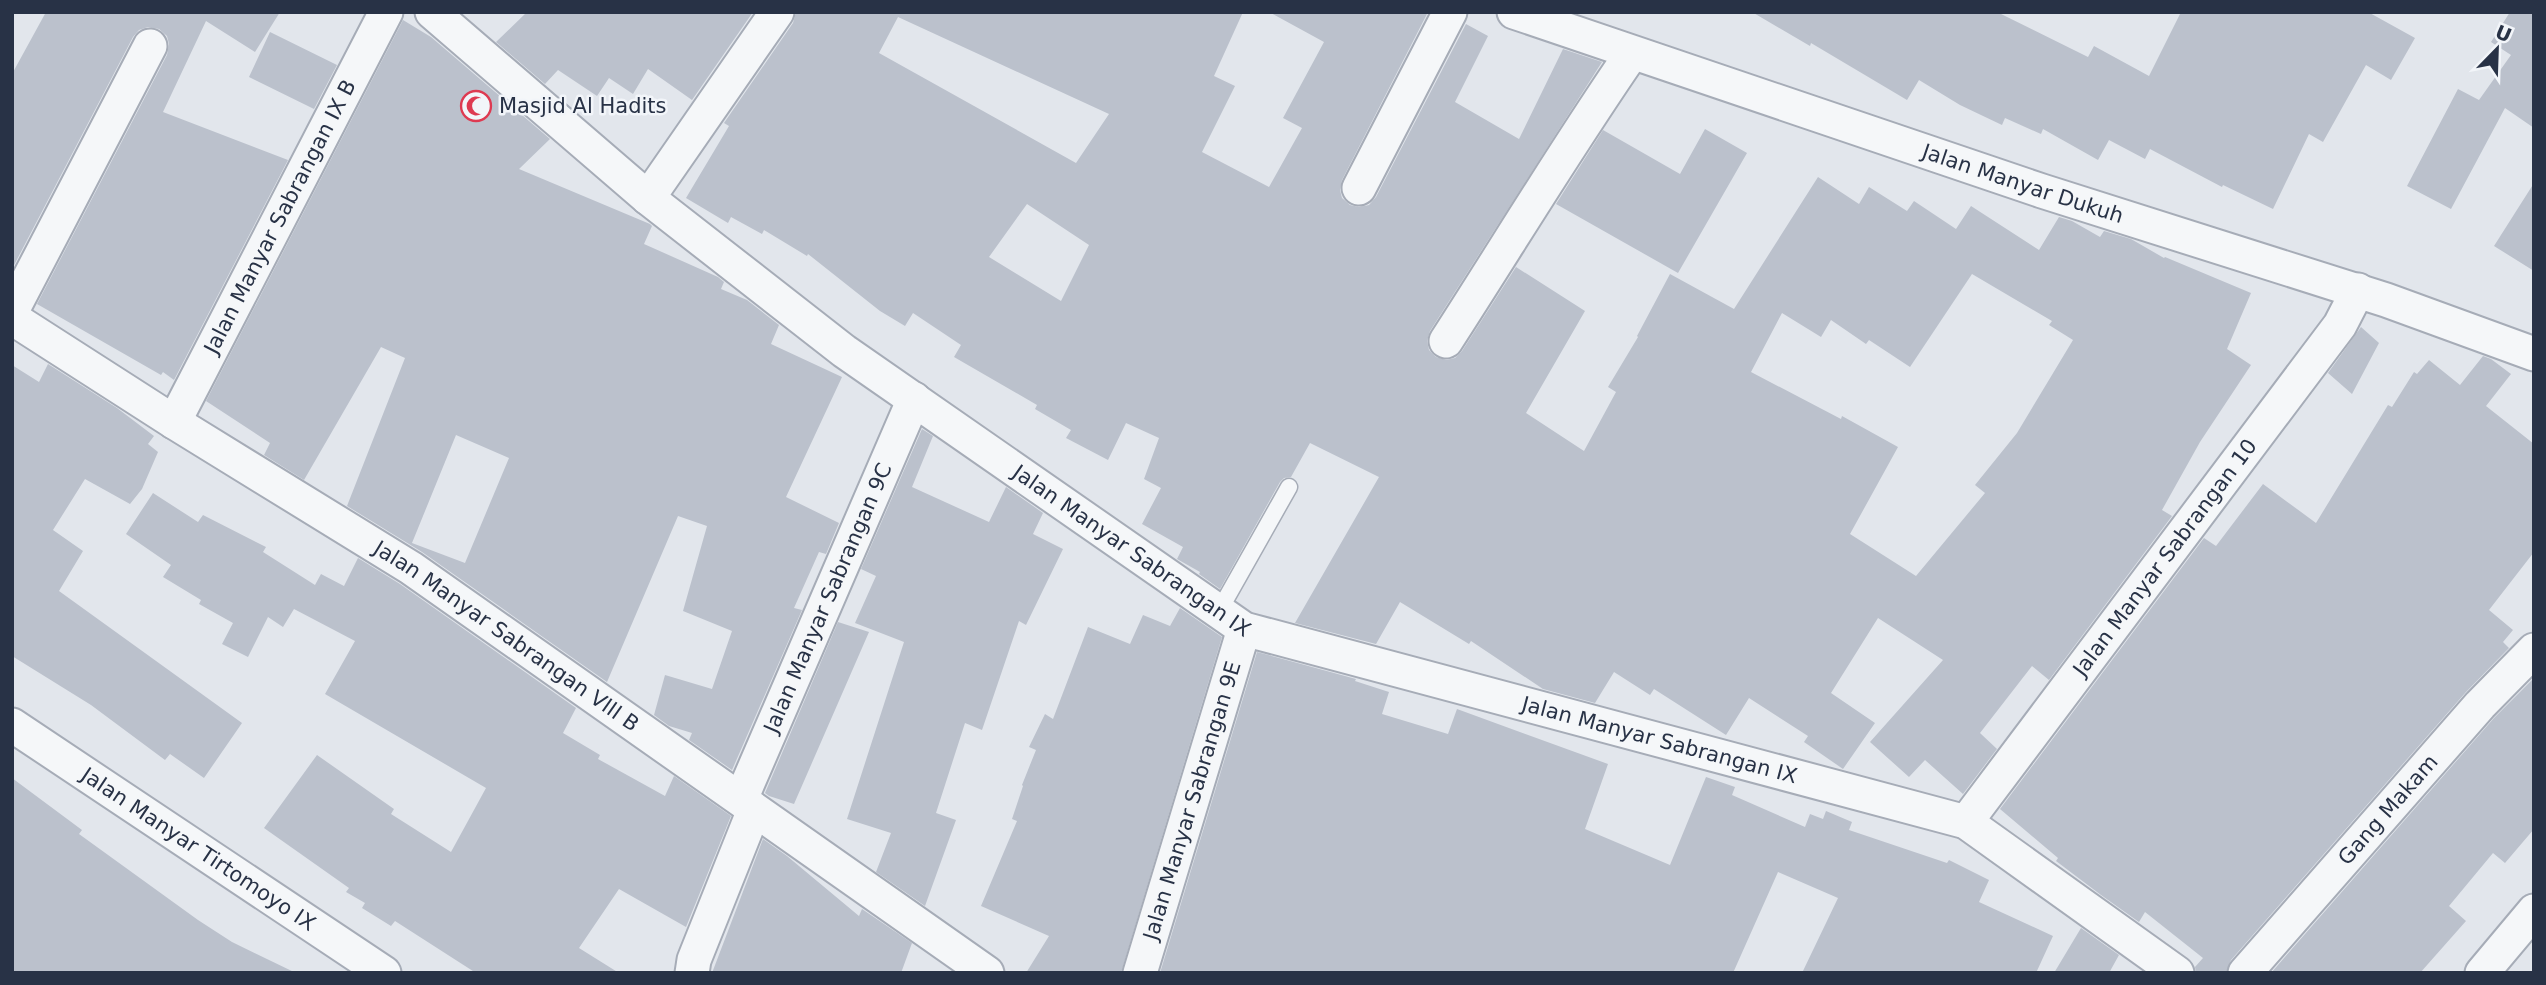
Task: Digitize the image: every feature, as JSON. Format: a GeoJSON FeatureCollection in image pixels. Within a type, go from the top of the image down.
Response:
{"type":"FeatureCollection","features":[{"type":"Feature","properties":{"kind":"street","name":"Jalan Manyar Sabrangan IX B"},"geometry":{"type":"LineString","coordinates":[[174,422],[386,12]]}},
{"type":"Feature","properties":{"kind":"street","name":"Jalan Manyar Sabrangan IX"},"geometry":{"type":"LineString","coordinates":[[432,12],[648,198],[844,351],[1232,620],[1966,822]]}},
{"type":"Feature","properties":{"kind":"street"},"geometry":{"type":"LineString","coordinates":[[648,198],[776,12]]}},
{"type":"Feature","properties":{"kind":"street"},"geometry":{"type":"LineString","coordinates":[[1359,188],[1450,12]]}},
{"type":"Feature","properties":{"kind":"street","name":"Jalan Manyar Dukuh"},"geometry":{"type":"LineString","coordinates":[[1514,12],[2042,191],[2358,290],[2534,354]]}},
{"type":"Feature","properties":{"kind":"street"},"geometry":{"type":"LineString","coordinates":[[12,311],[149,46]]}},
{"type":"Feature","properties":{"kind":"street"},"geometry":{"type":"LineString","coordinates":[[1446,341],[1577,134],[1632,53]]}},
{"type":"Feature","properties":{"kind":"street","name":"Jalan Manyar Sabrangan 10"},"geometry":{"type":"LineString","coordinates":[[1966,822],[2340,325],[2358,290]]}},
{"type":"Feature","properties":{"kind":"street","name":"Jalan Manyar Sabrangan VIII B"},"geometry":{"type":"LineString","coordinates":[[12,318],[174,422],[411,568],[987,973]]}},
{"type":"Feature","properties":{"kind":"street","name":"Jalan Manyar Sabrangan 9C"},"geometry":{"type":"LineString","coordinates":[[692,973],[694,960],[747,804],[914,398]]}},
{"type":"Feature","properties":{"kind":"street","name":"Jalan Manyar Sabrangan 9E"},"geometry":{"type":"LineString","coordinates":[[1140,973],[1232,620]]}},
{"type":"Feature","properties":{"kind":"street","name":"Gang Makam"},"geometry":{"type":"LineString","coordinates":[[2245,973],[2471,715],[2534,650]]}},
{"type":"Feature","properties":{"kind":"street","name":"Jalan Manyar Tirtomoyo IX"},"geometry":{"type":"LineString","coordinates":[[12,725],[384,973]]}},
{"type":"Feature","properties":{"kind":"street"},"geometry":{"type":"LineString","coordinates":[[1966,822],[2177,973]]}},
{"type":"Feature","properties":{"kind":"street"},"geometry":{"type":"LineString","coordinates":[[2482,973],[2534,911]]}},
{"type":"Feature","properties":{"kind":"lane"},"geometry":{"type":"LineString","coordinates":[[1232,620],[1289,487]]}},
{"type":"Feature","properties":{"kind":"building"},"geometry":{"type":"Polygon","coordinates":[[[46,12],[280,12],[255,52],[206,21],[163,112],[288,160],[174,380],[37,304],[167,55],[167,36],[159,29],[148,27],[139,30],[133,37],[12,269],[12,74],[46,12]]]}},
{"type":"Feature","properties":{"kind":"building"},"geometry":{"type":"Polygon","coordinates":[[[527,12],[753,12],[692,100],[648,69],[633,94],[609,78],[597,96],[558,70],[545,84],[496,42],[527,12]]]}},
{"type":"Feature","properties":{"kind":"building"},"geometry":{"type":"Polygon","coordinates":[[[796,12],[1243,12],[1214,76],[1235,86],[1202,152],[1269,187],[1302,128],[1283,118],[1324,42],[1269,12],[1428,12],[1342,180],[1342,198],[1350,205],[1359,207],[1369,205],[1376,197],[1466,24],[1488,36],[1455,102],[1519,139],[1563,49],[1602,62],[1430,331],[1427,341],[1429,350],[1436,357],[1446,360],[1455,358],[1516,267],[1585,311],[1526,413],[1584,451],[1616,392],[1608,387],[1638,337],[1670,274],[1734,309],[1818,177],[1859,204],[1869,187],[1907,211],[1914,201],[1956,229],[1971,206],[2039,250],[2059,217],[2072,221],[2100,237],[2104,231],[2131,239],[2164,258],[2251,293],[2227,349],[2251,365],[2200,442],[2162,510],[2172,516],[2049,680],[2032,666],[1980,733],[1997,749],[1963,794],[1925,760],[1909,777],[1870,742],[1943,660],[1878,618],[1831,693],[1875,723],[1843,769],[1804,742],[1808,736],[1749,698],[1726,735],[1654,689],[1650,695],[1614,672],[1595,703],[1543,689],[1471,641],[1469,644],[1400,602],[1376,644],[1295,623],[1379,477],[1310,443],[1291,477],[1280,482],[1220,589],[1199,574],[1200,572],[1177,559],[1183,547],[1142,524],[1161,488],[1144,479],[1159,438],[1126,423],[1108,460],[1066,438],[1071,430],[1035,409],[1037,405],[954,357],[961,345],[913,313],[905,326],[880,311],[808,254],[807,256],[764,230],[762,234],[731,217],[728,223],[686,198],[729,126],[724,123],[793,23],[796,12]],[[898,17],[879,53],[1076,163],[1109,114],[898,17]],[[1027,204],[989,257],[1061,301],[1089,245],[1027,204]],[[1972,274],[1910,367],[1869,340],[1866,344],[1831,320],[1821,337],[1782,313],[1751,372],[1841,419],[1842,416],[1898,447],[1850,534],[1916,576],[1985,493],[1975,485],[2017,433],[2073,340],[2049,325],[2052,321],[1972,274]]]}},
{"type":"Feature","properties":{"kind":"building"},"geometry":{"type":"Polygon","coordinates":[[[1752,12],[1997,12],[2088,57],[2094,46],[2149,76],[2181,12],[2368,12],[2415,38],[2391,80],[2366,65],[2323,142],[2309,134],[2273,209],[2223,185],[2222,187],[2150,149],[2145,159],[2109,140],[2098,160],[2043,129],[2041,134],[2005,118],[2002,125],[1960,105],[1919,80],[1907,100],[1811,43],[1810,46],[1752,12]]]}},
{"type":"Feature","properties":{"kind":"building"},"geometry":{"type":"Polygon","coordinates":[[[2510,12],[2534,12],[2534,128],[2505,108],[2451,209],[2407,186],[2458,89],[2479,100],[2511,55],[2491,42],[2510,12]]]}},
{"type":"Feature","properties":{"kind":"building"},"geometry":{"type":"Polygon","coordinates":[[[403,20],[431,37],[550,139],[519,169],[650,224],[652,226],[644,244],[718,277],[724,282],[721,289],[747,300],[779,325],[771,344],[842,377],[786,497],[839,523],[826,554],[819,552],[794,608],[802,610],[732,770],[689,740],[692,733],[669,726],[654,715],[665,675],[712,689],[732,631],[683,611],[707,526],[678,516],[607,682],[422,552],[347,506],[405,358],[381,347],[304,480],[264,455],[270,443],[206,401],[403,20]],[[456,435],[412,543],[465,563],[509,458],[456,435]]]}},
{"type":"Feature","properties":{"kind":"building"},"geometry":{"type":"Polygon","coordinates":[[[270,32],[337,65],[314,109],[249,77],[270,32]]]}},
{"type":"Feature","properties":{"kind":"building"},"geometry":{"type":"Polygon","coordinates":[[[1705,129],[1747,153],[1678,273],[1556,204],[1603,130],[1680,174],[1705,129]]]}},
{"type":"Feature","properties":{"kind":"building"},"geometry":{"type":"Polygon","coordinates":[[[2534,183],[2534,271],[2494,246],[2534,183]]]}},
{"type":"Feature","properties":{"kind":"building"},"geometry":{"type":"Polygon","coordinates":[[[2361,327],[2379,343],[2352,394],[2328,373],[2361,327]]]}},
{"type":"Feature","properties":{"kind":"building"},"geometry":{"type":"Polygon","coordinates":[[[2483,356],[2511,374],[2486,406],[2534,444],[2534,552],[2489,610],[2513,630],[2503,642],[2509,648],[2466,692],[2231,960],[2226,973],[2196,973],[2195,967],[2203,958],[2145,912],[2139,922],[2101,895],[2056,861],[2058,858],[2000,809],[2204,538],[2216,546],[2263,484],[2316,523],[2388,405],[2392,407],[2414,372],[2417,374],[2429,360],[2460,385],[2483,356]]]}},
{"type":"Feature","properties":{"kind":"building"},"geometry":{"type":"Polygon","coordinates":[[[48,364],[117,408],[154,436],[148,444],[158,452],[142,489],[130,504],[85,479],[53,530],[83,551],[59,591],[242,723],[204,778],[170,754],[165,760],[91,705],[12,656],[12,365],[39,382],[48,364]]]}},
{"type":"Feature","properties":{"kind":"building"},"geometry":{"type":"Polygon","coordinates":[[[922,429],[933,436],[912,487],[989,522],[1006,487],[1043,513],[1033,534],[1063,549],[1026,625],[1019,621],[982,730],[965,723],[936,813],[956,820],[925,906],[876,872],[891,833],[847,819],[904,642],[855,623],[876,576],[861,569],[922,429]]]}},
{"type":"Feature","properties":{"kind":"building"},"geometry":{"type":"Polygon","coordinates":[[[153,493],[198,522],[203,515],[266,547],[263,552],[315,585],[321,574],[344,586],[358,558],[400,584],[576,708],[563,733],[600,755],[598,759],[665,796],[674,776],[731,816],[686,927],[619,889],[579,948],[619,973],[476,973],[395,921],[391,926],[362,908],[365,903],[346,892],[349,888],[264,828],[317,755],[394,809],[391,814],[451,852],[486,788],[325,694],[355,641],[294,609],[283,627],[268,617],[248,657],[222,644],[233,623],[199,604],[201,600],[163,577],[171,565],[126,534],[153,493]]]}},
{"type":"Feature","properties":{"kind":"building"},"geometry":{"type":"Polygon","coordinates":[[[1180,608],[1222,637],[1121,973],[1026,973],[1049,936],[981,906],[1017,821],[1012,819],[1036,750],[1029,747],[1045,714],[1053,719],[1088,627],[1130,644],[1143,615],[1170,626],[1180,608]]]}},
{"type":"Feature","properties":{"kind":"building"},"geometry":{"type":"Polygon","coordinates":[[[838,622],[869,632],[794,804],[765,793],[838,622]]]}},
{"type":"Feature","properties":{"kind":"building"},"geometry":{"type":"Polygon","coordinates":[[[1257,652],[1356,679],[1355,681],[1389,692],[1382,714],[1448,734],[1457,709],[1608,764],[1585,829],[1670,865],[1706,777],[1735,787],[1732,795],[1805,827],[1810,814],[1823,819],[1826,811],[1852,822],[1849,830],[1947,863],[1949,860],[1989,880],[1979,902],[2053,936],[2036,973],[1802,973],[1838,898],[1778,872],[1733,973],[1160,973],[1257,652]]]}},
{"type":"Feature","properties":{"kind":"building"},"geometry":{"type":"Polygon","coordinates":[[[2534,678],[2534,829],[2505,863],[2493,853],[2449,906],[2466,921],[2420,973],[2271,973],[2494,718],[2534,678]]]}},
{"type":"Feature","properties":{"kind":"building"},"geometry":{"type":"Polygon","coordinates":[[[12,778],[82,830],[79,834],[198,920],[232,942],[296,973],[12,973],[12,778]]]}},
{"type":"Feature","properties":{"kind":"building"},"geometry":{"type":"Polygon","coordinates":[[[763,839],[859,916],[862,909],[912,943],[901,973],[712,973],[763,839]]]}},
{"type":"Feature","properties":{"kind":"building"},"geometry":{"type":"Polygon","coordinates":[[[2081,928],[2119,955],[2109,973],[2054,973],[2081,928]]]}},
{"type":"Feature","properties":{"kind":"place","name":"Masjid Al Hadits"},"geometry":{"type":"Point","coordinates":[476,106]}}]}
